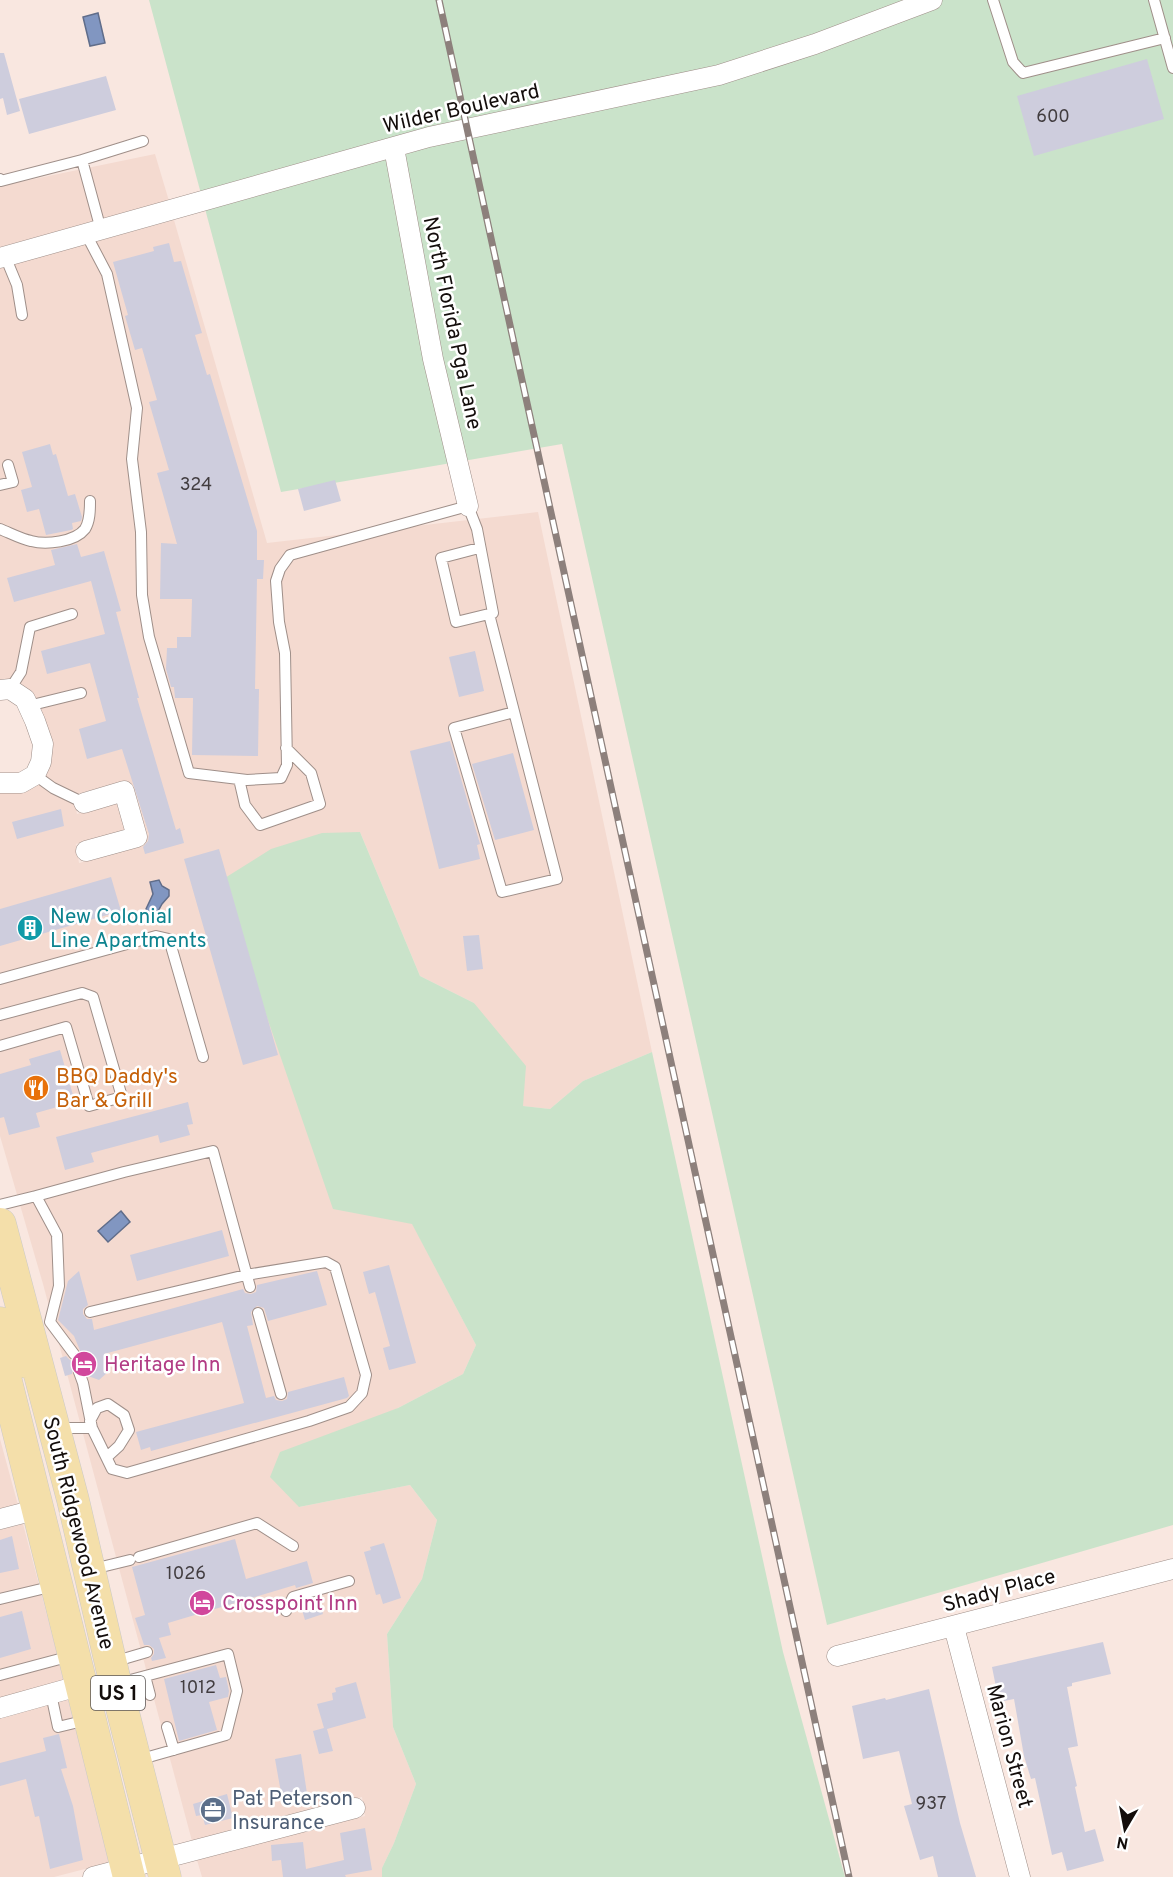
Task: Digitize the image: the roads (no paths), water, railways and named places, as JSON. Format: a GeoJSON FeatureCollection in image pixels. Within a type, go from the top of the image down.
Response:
{"type":"FeatureCollection","features":[{"type":"Feature","properties":{"kind":"main road","name":"South Ridgewood Avenue"},"geometry":{"type":"LineString","coordinates":[[0,1224],[26,1317],[89,1570],[124,1674],[135,1761],[163,1868]]}},
{"type":"Feature","properties":{"kind":"main road","name":"South Ridgewood Avenue"},"geometry":{"type":"LineString","coordinates":[[0,1357],[128,1872]]}},
{"type":"Feature","properties":{"kind":"street","name":"Wilder Boulevard"},"geometry":{"type":"LineString","coordinates":[[3,257],[466,129],[719,75],[815,44],[932,0]]}},
{"type":"Feature","properties":{"kind":"street","name":"North Florida Pga Lane"},"geometry":{"type":"LineString","coordinates":[[394,148],[433,359],[468,506]]}},
{"type":"Feature","properties":{"kind":"street"},"geometry":{"type":"LineString","coordinates":[[0,783],[21,783],[34,775],[41,762],[43,744],[25,699],[5,690]]}},
{"type":"Feature","properties":{"kind":"street"},"geometry":{"type":"LineString","coordinates":[[84,803],[124,792],[137,837],[86,851]]}},
{"type":"Feature","properties":{"kind":"street"},"geometry":{"type":"LineString","coordinates":[[0,1519],[39,1509]]}},
{"type":"Feature","properties":{"kind":"street","name":"Shady Place"},"geometry":{"type":"LineString","coordinates":[[837,1656],[1173,1569]]}},
{"type":"Feature","properties":{"kind":"street","name":"Marion Street"},"geometry":{"type":"LineString","coordinates":[[954,1627],[1020,1877]]}},
{"type":"Feature","properties":{"kind":"street"},"geometry":{"type":"LineString","coordinates":[[0,1708],[82,1685]]}},
{"type":"Feature","properties":{"kind":"street"},"geometry":{"type":"LineString","coordinates":[[93,1877],[163,1868],[355,1808]]}},
{"type":"Feature","properties":{"kind":"lane"},"geometry":{"type":"LineString","coordinates":[[993,0],[1013,62],[1023,73],[1165,39]]}},
{"type":"Feature","properties":{"kind":"lane"},"geometry":{"type":"LineString","coordinates":[[1154,0],[1173,68]]}},
{"type":"Feature","properties":{"kind":"lane"},"geometry":{"type":"LineString","coordinates":[[0,179],[1,181],[143,141]]}},
{"type":"Feature","properties":{"kind":"lane"},"geometry":{"type":"LineString","coordinates":[[82,159],[94,232],[107,274],[137,408],[132,459],[141,532],[142,595],[149,636],[189,773],[239,779],[281,778],[287,765],[285,653],[279,622],[276,581],[280,569],[290,555],[468,506],[477,529],[493,613],[456,622],[441,558],[479,548]]}},
{"type":"Feature","properties":{"kind":"lane"},"geometry":{"type":"LineString","coordinates":[[3,257],[17,285],[22,315]]}},
{"type":"Feature","properties":{"kind":"lane"},"geometry":{"type":"LineString","coordinates":[[17,285],[29,288]]}},
{"type":"Feature","properties":{"kind":"lane"},"geometry":{"type":"LineString","coordinates":[[0,486],[13,482],[8,465]]}},
{"type":"Feature","properties":{"kind":"lane"},"geometry":{"type":"LineString","coordinates":[[0,529],[32,541],[52,542],[74,537],[84,530],[90,518],[90,501]]}},
{"type":"Feature","properties":{"kind":"lane"},"geometry":{"type":"LineString","coordinates":[[5,690],[21,672],[30,627],[72,614]]}},
{"type":"Feature","properties":{"kind":"lane"},"geometry":{"type":"LineString","coordinates":[[489,614],[558,879],[502,892],[454,728],[514,712]]}},
{"type":"Feature","properties":{"kind":"lane"},"geometry":{"type":"LineString","coordinates":[[28,705],[81,693]]}},
{"type":"Feature","properties":{"kind":"lane"},"geometry":{"type":"LineString","coordinates":[[239,779],[245,805],[260,825],[320,804],[311,773],[286,748]]}},
{"type":"Feature","properties":{"kind":"lane"},"geometry":{"type":"LineString","coordinates":[[34,775],[53,788],[84,803]]}},
{"type":"Feature","properties":{"kind":"lane"},"geometry":{"type":"LineString","coordinates":[[0,979],[156,936],[169,939],[203,1057]]}},
{"type":"Feature","properties":{"kind":"lane"},"geometry":{"type":"LineString","coordinates":[[0,1015],[82,993],[93,997],[122,1097],[88,1106],[66,1027],[0,1046]]}},
{"type":"Feature","properties":{"kind":"lane"},"geometry":{"type":"LineString","coordinates":[[0,1205],[213,1151],[250,1287]]}},
{"type":"Feature","properties":{"kind":"lane"},"geometry":{"type":"LineString","coordinates":[[36,1196],[57,1235],[59,1286],[26,1317],[74,1354]]}},
{"type":"Feature","properties":{"kind":"lane"},"geometry":{"type":"LineString","coordinates":[[79,1372],[91,1424],[106,1457],[112,1469],[127,1473],[349,1407],[362,1393],[366,1376],[335,1268],[326,1262],[246,1275],[90,1312]]}},
{"type":"Feature","properties":{"kind":"lane"},"geometry":{"type":"LineString","coordinates":[[258,1313],[281,1394]]}},
{"type":"Feature","properties":{"kind":"lane"},"geometry":{"type":"LineString","coordinates":[[91,1424],[97,1408],[108,1404],[124,1415],[129,1430],[119,1446],[106,1457]]}},
{"type":"Feature","properties":{"kind":"lane"},"geometry":{"type":"LineString","coordinates":[[50,1414],[91,1424]]}},
{"type":"Feature","properties":{"kind":"lane"},"geometry":{"type":"LineString","coordinates":[[287,1414],[290,1426]]}},
{"type":"Feature","properties":{"kind":"lane"},"geometry":{"type":"LineString","coordinates":[[89,1570],[257,1523],[293,1546]]}},
{"type":"Feature","properties":{"kind":"lane"},"geometry":{"type":"LineString","coordinates":[[286,1611],[293,1597],[349,1581]]}},
{"type":"Feature","properties":{"kind":"lane"},"geometry":{"type":"LineString","coordinates":[[0,1599],[57,1585]]}},
{"type":"Feature","properties":{"kind":"lane"},"geometry":{"type":"LineString","coordinates":[[124,1674],[147,1652]]}},
{"type":"Feature","properties":{"kind":"lane"},"geometry":{"type":"LineString","coordinates":[[124,1674],[228,1654],[237,1691],[226,1735],[135,1761]]}},
{"type":"Feature","properties":{"kind":"lane"},"geometry":{"type":"LineString","coordinates":[[0,1676],[74,1655]]}},
{"type":"Feature","properties":{"kind":"lane"},"geometry":{"type":"LineString","coordinates":[[124,1674],[150,1695]]}},
{"type":"Feature","properties":{"kind":"lane"},"geometry":{"type":"LineString","coordinates":[[51,1694],[58,1727],[90,1719]]}},
{"type":"Feature","properties":{"kind":"lane"},"geometry":{"type":"LineString","coordinates":[[167,1727],[174,1750]]}},
{"type":"Feature","properties":{"kind":"water"},"geometry":{"type":"Polygon","coordinates":[[[98,13],[105,43],[90,46],[83,17],[98,13]]]}},
{"type":"Feature","properties":{"kind":"water"},"geometry":{"type":"Polygon","coordinates":[[[159,880],[162,886],[169,890],[169,896],[156,915],[148,913],[146,909],[153,894],[150,882],[159,880]]]}},
{"type":"Feature","properties":{"kind":"water"},"geometry":{"type":"Polygon","coordinates":[[[121,1211],[130,1222],[108,1242],[98,1231],[121,1211]]]}},
{"type":"Feature","properties":{"kind":"railway"},"geometry":{"type":"LineString","coordinates":[[439,0],[849,1877]]}},
{"type":"Feature","properties":{"kind":"place","name":"New Colonial Line Apartments"},"geometry":{"type":"Point","coordinates":[30,928]}},
{"type":"Feature","properties":{"kind":"place","name":"BBQ Daddy's Bar & Grill"},"geometry":{"type":"Point","coordinates":[36,1088]}},
{"type":"Feature","properties":{"kind":"place","name":"Heritage Inn"},"geometry":{"type":"Point","coordinates":[84,1364]}},
{"type":"Feature","properties":{"kind":"place","name":"Crosspoint Inn"},"geometry":{"type":"Point","coordinates":[202,1603]}},
{"type":"Feature","properties":{"kind":"place","name":"Pat Peterson Insurance"},"geometry":{"type":"Point","coordinates":[213,1810]}}]}
